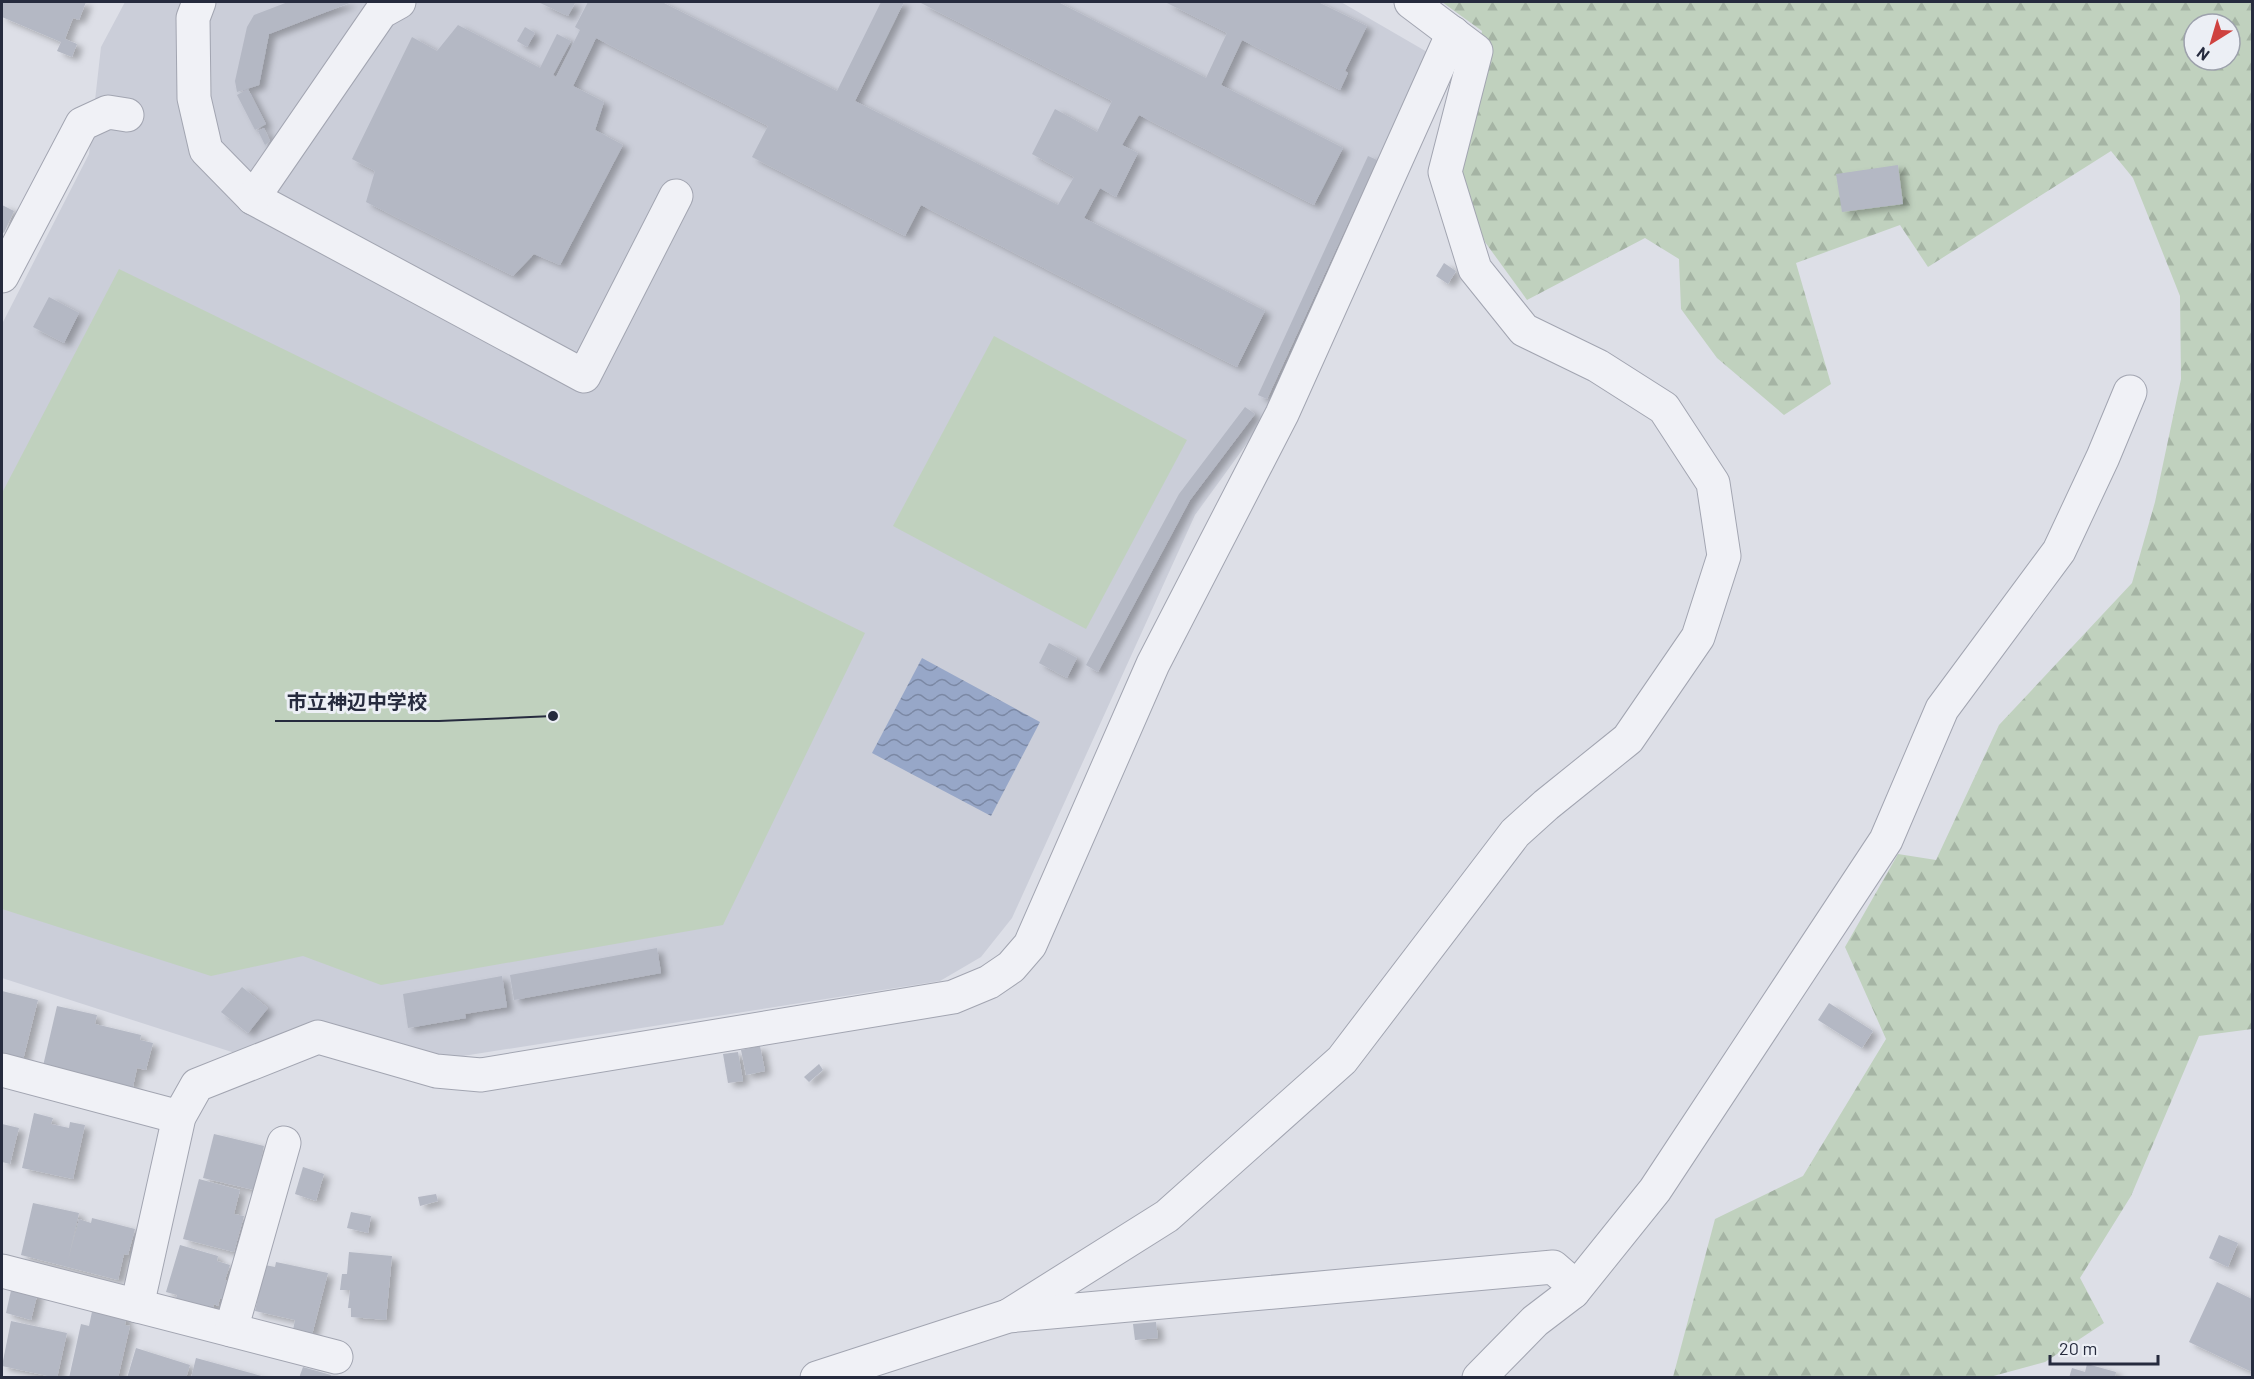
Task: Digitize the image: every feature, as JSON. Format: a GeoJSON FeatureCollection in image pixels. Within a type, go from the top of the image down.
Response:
{"type":"FeatureCollection","features":[{"type":"Feature","properties":{"kind":"street"},"geometry":{"type":"LineString","coordinates":[[199,2],[194,18],[194,98],[206,150],[253,198],[584,376],[676,196]]}},
{"type":"Feature","properties":{"kind":"street"},"geometry":{"type":"LineString","coordinates":[[253,198],[381,12],[399,2]]}},
{"type":"Feature","properties":{"kind":"street"},"geometry":{"type":"LineString","coordinates":[[1008,1316],[1167,1216],[1342,1060],[1515,833],[1628,738],[1698,637],[1724,556],[1713,483],[1664,408],[1598,366],[1524,330],[1474,269],[1445,172],[1476,51],[1411,2]]}},
{"type":"Feature","properties":{"kind":"street"},"geometry":{"type":"LineString","coordinates":[[137,1306],[179,1117],[197,1085],[318,1037],[436,1071],[481,1076],[952,997],[988,982],[1011,967],[1030,945],[1153,664],[1282,414],[1453,33]]}},
{"type":"Feature","properties":{"kind":"street"},"geometry":{"type":"LineString","coordinates":[[2,276],[82,124],[108,111],[127,115]]}},
{"type":"Feature","properties":{"kind":"street"},"geometry":{"type":"LineString","coordinates":[[1479,1377],[1535,1321],[1573,1292],[1655,1190],[1886,840],[1942,709],[2059,551],[2130,392]]}},
{"type":"Feature","properties":{"kind":"street"},"geometry":{"type":"LineString","coordinates":[[2,1070],[179,1117]]}},
{"type":"Feature","properties":{"kind":"street"},"geometry":{"type":"LineString","coordinates":[[231,1330],[284,1143]]}},
{"type":"Feature","properties":{"kind":"street"},"geometry":{"type":"LineString","coordinates":[[817,1377],[1008,1316],[1553,1267],[1569,1281],[1573,1292]]}},
{"type":"Feature","properties":{"kind":"street"},"geometry":{"type":"LineString","coordinates":[[2,1271],[336,1357]]}},
{"type":"Feature","properties":{"kind":"shaded area"},"geometry":{"type":"Polygon","coordinates":[[[125,2],[1341,2],[1434,56],[1264,420],[1195,515],[1012,918],[981,957],[940,981],[444,1059],[318,1020],[235,1053],[2,978],[2,324],[89,154],[101,47],[125,2]]]}},
{"type":"Feature","properties":{"kind":"green space"},"geometry":{"type":"Polygon","coordinates":[[[1442,2],[2252,2],[2252,1029],[2199,1036],[2131,1196],[2080,1278],[2104,1323],[2045,1362],[1986,1378],[1673,1377],[1715,1219],[1803,1176],[1886,1039],[1845,947],[1898,854],[1936,860],[1999,725],[2132,583],[2155,502],[2181,379],[2180,296],[2133,178],[2111,151],[1928,267],[1900,225],[1796,263],[1831,384],[1784,415],[1717,358],[1681,309],[1679,259],[1645,238],[1527,300],[1485,242],[1457,170],[1482,31],[1442,2]]]}},
{"type":"Feature","properties":{"kind":"green space"},"geometry":{"type":"Polygon","coordinates":[[[119,269],[865,633],[723,925],[381,985],[303,956],[211,976],[2,909],[2,493],[119,269]]]}},
{"type":"Feature","properties":{"kind":"green space"},"geometry":{"type":"Polygon","coordinates":[[[994,336],[1187,440],[1086,629],[893,526],[994,336]]]}},
{"type":"Feature","properties":{"kind":"water"},"geometry":{"type":"Polygon","coordinates":[[[922,658],[1040,722],[991,816],[872,753],[922,658]]]}},
{"type":"Feature","properties":{"kind":"building"},"geometry":{"type":"Polygon","coordinates":[[[2,2],[86,2],[79,20],[73,18],[65,39],[77,44],[72,57],[57,51],[61,42],[2,17],[2,2]]]}},
{"type":"Feature","properties":{"kind":"building"},"geometry":{"type":"Polygon","coordinates":[[[288,2],[352,2],[269,34],[259,85],[237,92],[235,81],[247,27],[254,15],[288,2]]]}},
{"type":"Feature","properties":{"kind":"building"},"geometry":{"type":"Polygon","coordinates":[[[538,2],[572,2],[575,3],[568,16],[538,2]]]}},
{"type":"Feature","properties":{"kind":"building"},"geometry":{"type":"Polygon","coordinates":[[[588,2],[662,2],[837,91],[881,2],[904,2],[855,101],[1058,205],[1074,177],[1032,154],[1055,109],[1097,132],[1112,101],[919,2],[1058,2],[1206,78],[1227,33],[1165,2],[1318,2],[1367,26],[1345,71],[1348,73],[1340,90],[1242,40],[1221,85],[1343,148],[1314,205],[1139,115],[1122,145],[1138,153],[1116,197],[1100,188],[1084,218],[1265,311],[1237,367],[921,205],[905,236],[752,157],[768,126],[596,38],[573,86],[604,102],[595,130],[623,145],[560,265],[534,254],[513,276],[366,202],[375,171],[352,159],[412,37],[437,51],[458,25],[540,68],[557,34],[571,41],[553,75],[556,77],[580,30],[575,27],[588,2]]]}},
{"type":"Feature","properties":{"kind":"building"},"geometry":{"type":"Polygon","coordinates":[[[525,27],[535,33],[527,47],[517,41],[525,27]]]}},
{"type":"Feature","properties":{"kind":"building"},"geometry":{"type":"Polygon","coordinates":[[[248,89],[266,124],[255,130],[237,95],[248,89]]]}},
{"type":"Feature","properties":{"kind":"building"},"geometry":{"type":"Polygon","coordinates":[[[264,128],[270,141],[265,145],[258,131],[264,128]]]}},
{"type":"Feature","properties":{"kind":"building"},"geometry":{"type":"Polygon","coordinates":[[[1368,156],[1377,160],[1267,399],[1258,395],[1368,156]]]}},
{"type":"Feature","properties":{"kind":"building"},"geometry":{"type":"Polygon","coordinates":[[[1898,165],[1903,204],[1842,212],[1836,174],[1898,165]]]}},
{"type":"Feature","properties":{"kind":"building"},"geometry":{"type":"Polygon","coordinates":[[[2,205],[14,211],[4,233],[2,232],[2,205]]]}},
{"type":"Feature","properties":{"kind":"building"},"geometry":{"type":"Polygon","coordinates":[[[1444,263],[1456,271],[1448,284],[1436,276],[1444,263]]]}},
{"type":"Feature","properties":{"kind":"building"},"geometry":{"type":"Polygon","coordinates":[[[49,297],[79,313],[64,343],[33,327],[49,297]]]}},
{"type":"Feature","properties":{"kind":"building"},"geometry":{"type":"Polygon","coordinates":[[[1245,407],[1255,414],[1190,500],[1098,672],[1086,665],[1179,494],[1245,407]]]}},
{"type":"Feature","properties":{"kind":"building"},"geometry":{"type":"Polygon","coordinates":[[[1049,643],[1077,658],[1067,678],[1039,663],[1049,643]]]}},
{"type":"Feature","properties":{"kind":"building"},"geometry":{"type":"Polygon","coordinates":[[[657,948],[661,973],[514,1000],[510,975],[657,948]]]}},
{"type":"Feature","properties":{"kind":"building"},"geometry":{"type":"Polygon","coordinates":[[[502,976],[507,1007],[465,1014],[466,1018],[408,1028],[403,994],[502,976]]]}},
{"type":"Feature","properties":{"kind":"building"},"geometry":{"type":"Polygon","coordinates":[[[242,987],[268,1008],[248,1033],[221,1012],[242,987]]]}},
{"type":"Feature","properties":{"kind":"building"},"geometry":{"type":"Polygon","coordinates":[[[2,991],[38,1000],[23,1060],[2,1054],[2,991]]]}},
{"type":"Feature","properties":{"kind":"building"},"geometry":{"type":"Polygon","coordinates":[[[1829,1003],[1873,1031],[1862,1048],[1818,1020],[1829,1003]]]}},
{"type":"Feature","properties":{"kind":"building"},"geometry":{"type":"Polygon","coordinates":[[[57,1006],[97,1015],[95,1024],[141,1035],[140,1040],[153,1043],[146,1070],[137,1068],[133,1087],[43,1066],[57,1006]]]}},
{"type":"Feature","properties":{"kind":"building"},"geometry":{"type":"Polygon","coordinates":[[[760,1046],[765,1071],[746,1075],[741,1050],[760,1046]]]}},
{"type":"Feature","properties":{"kind":"building"},"geometry":{"type":"Polygon","coordinates":[[[738,1052],[743,1081],[728,1083],[723,1054],[738,1052]]]}},
{"type":"Feature","properties":{"kind":"building"},"geometry":{"type":"Polygon","coordinates":[[[819,1064],[823,1070],[809,1082],[804,1077],[819,1064]]]}},
{"type":"Feature","properties":{"kind":"building"},"geometry":{"type":"Polygon","coordinates":[[[34,1113],[53,1118],[51,1124],[69,1128],[70,1122],[85,1125],[73,1179],[22,1168],[34,1113]]]}},
{"type":"Feature","properties":{"kind":"building"},"geometry":{"type":"Polygon","coordinates":[[[2,1124],[19,1128],[10,1164],[2,1162],[2,1124]]]}},
{"type":"Feature","properties":{"kind":"building"},"geometry":{"type":"Polygon","coordinates":[[[214,1134],[264,1146],[254,1190],[203,1178],[214,1134]]]}},
{"type":"Feature","properties":{"kind":"building"},"geometry":{"type":"Polygon","coordinates":[[[303,1167],[324,1174],[316,1201],[295,1194],[303,1167]]]}},
{"type":"Feature","properties":{"kind":"building"},"geometry":{"type":"Polygon","coordinates":[[[199,1179],[240,1190],[234,1214],[244,1216],[234,1252],[183,1239],[199,1179]]]}},
{"type":"Feature","properties":{"kind":"building"},"geometry":{"type":"Polygon","coordinates":[[[436,1194],[438,1201],[420,1206],[418,1197],[436,1194]]]}},
{"type":"Feature","properties":{"kind":"building"},"geometry":{"type":"Polygon","coordinates":[[[33,1203],[79,1213],[68,1260],[79,1219],[91,1223],[92,1218],[135,1229],[128,1255],[124,1254],[118,1280],[21,1255],[33,1203]]]}},
{"type":"Feature","properties":{"kind":"building"},"geometry":{"type":"Polygon","coordinates":[[[351,1212],[371,1216],[368,1233],[347,1228],[351,1212]]]}},
{"type":"Feature","properties":{"kind":"building"},"geometry":{"type":"Polygon","coordinates":[[[2219,1235],[2238,1243],[2228,1267],[2209,1258],[2219,1235]]]}},
{"type":"Feature","properties":{"kind":"building"},"geometry":{"type":"Polygon","coordinates":[[[180,1245],[218,1256],[217,1261],[230,1265],[225,1280],[231,1282],[226,1300],[220,1298],[218,1306],[214,1304],[212,1311],[175,1301],[177,1295],[166,1292],[180,1245]]]}},
{"type":"Feature","properties":{"kind":"building"},"geometry":{"type":"Polygon","coordinates":[[[349,1252],[392,1256],[386,1320],[351,1317],[351,1308],[348,1308],[350,1290],[340,1290],[342,1274],[347,1274],[349,1252]]]}},
{"type":"Feature","properties":{"kind":"building"},"geometry":{"type":"Polygon","coordinates":[[[276,1262],[328,1273],[312,1335],[293,1330],[295,1320],[255,1311],[265,1265],[275,1267],[276,1262]]]}},
{"type":"Feature","properties":{"kind":"building"},"geometry":{"type":"Polygon","coordinates":[[[2217,1282],[2252,1299],[2252,1372],[2189,1342],[2217,1282]]]}},
{"type":"Feature","properties":{"kind":"building"},"geometry":{"type":"Polygon","coordinates":[[[12,1286],[38,1292],[31,1320],[6,1313],[12,1286]]]}},
{"type":"Feature","properties":{"kind":"building"},"geometry":{"type":"Polygon","coordinates":[[[93,1307],[127,1315],[125,1325],[130,1326],[118,1378],[69,1378],[81,1324],[89,1326],[93,1307]]]}},
{"type":"Feature","properties":{"kind":"building"},"geometry":{"type":"Polygon","coordinates":[[[11,1321],[67,1333],[57,1378],[2,1366],[11,1321]]]}},
{"type":"Feature","properties":{"kind":"building"},"geometry":{"type":"Polygon","coordinates":[[[1156,1322],[1158,1338],[1135,1340],[1133,1324],[1156,1322]]]}},
{"type":"Feature","properties":{"kind":"building"},"geometry":{"type":"Polygon","coordinates":[[[136,1348],[190,1365],[186,1378],[127,1378],[136,1348]]]}},
{"type":"Feature","properties":{"kind":"building"},"geometry":{"type":"Polygon","coordinates":[[[196,1358],[265,1377],[265,1378],[191,1378],[196,1358]]]}},
{"type":"Feature","properties":{"kind":"building"},"geometry":{"type":"Polygon","coordinates":[[[2087,1364],[2116,1372],[2115,1378],[2069,1378],[2072,1368],[2085,1372],[2087,1364]]]}},
{"type":"Feature","properties":{"kind":"building"},"geometry":{"type":"Polygon","coordinates":[[[303,1367],[331,1375],[330,1378],[299,1378],[303,1367]]]}},
{"type":"Feature","properties":{"kind":"place","name":"市立神辺中学校"},"geometry":{"type":"Point","coordinates":[553,716]}}]}
